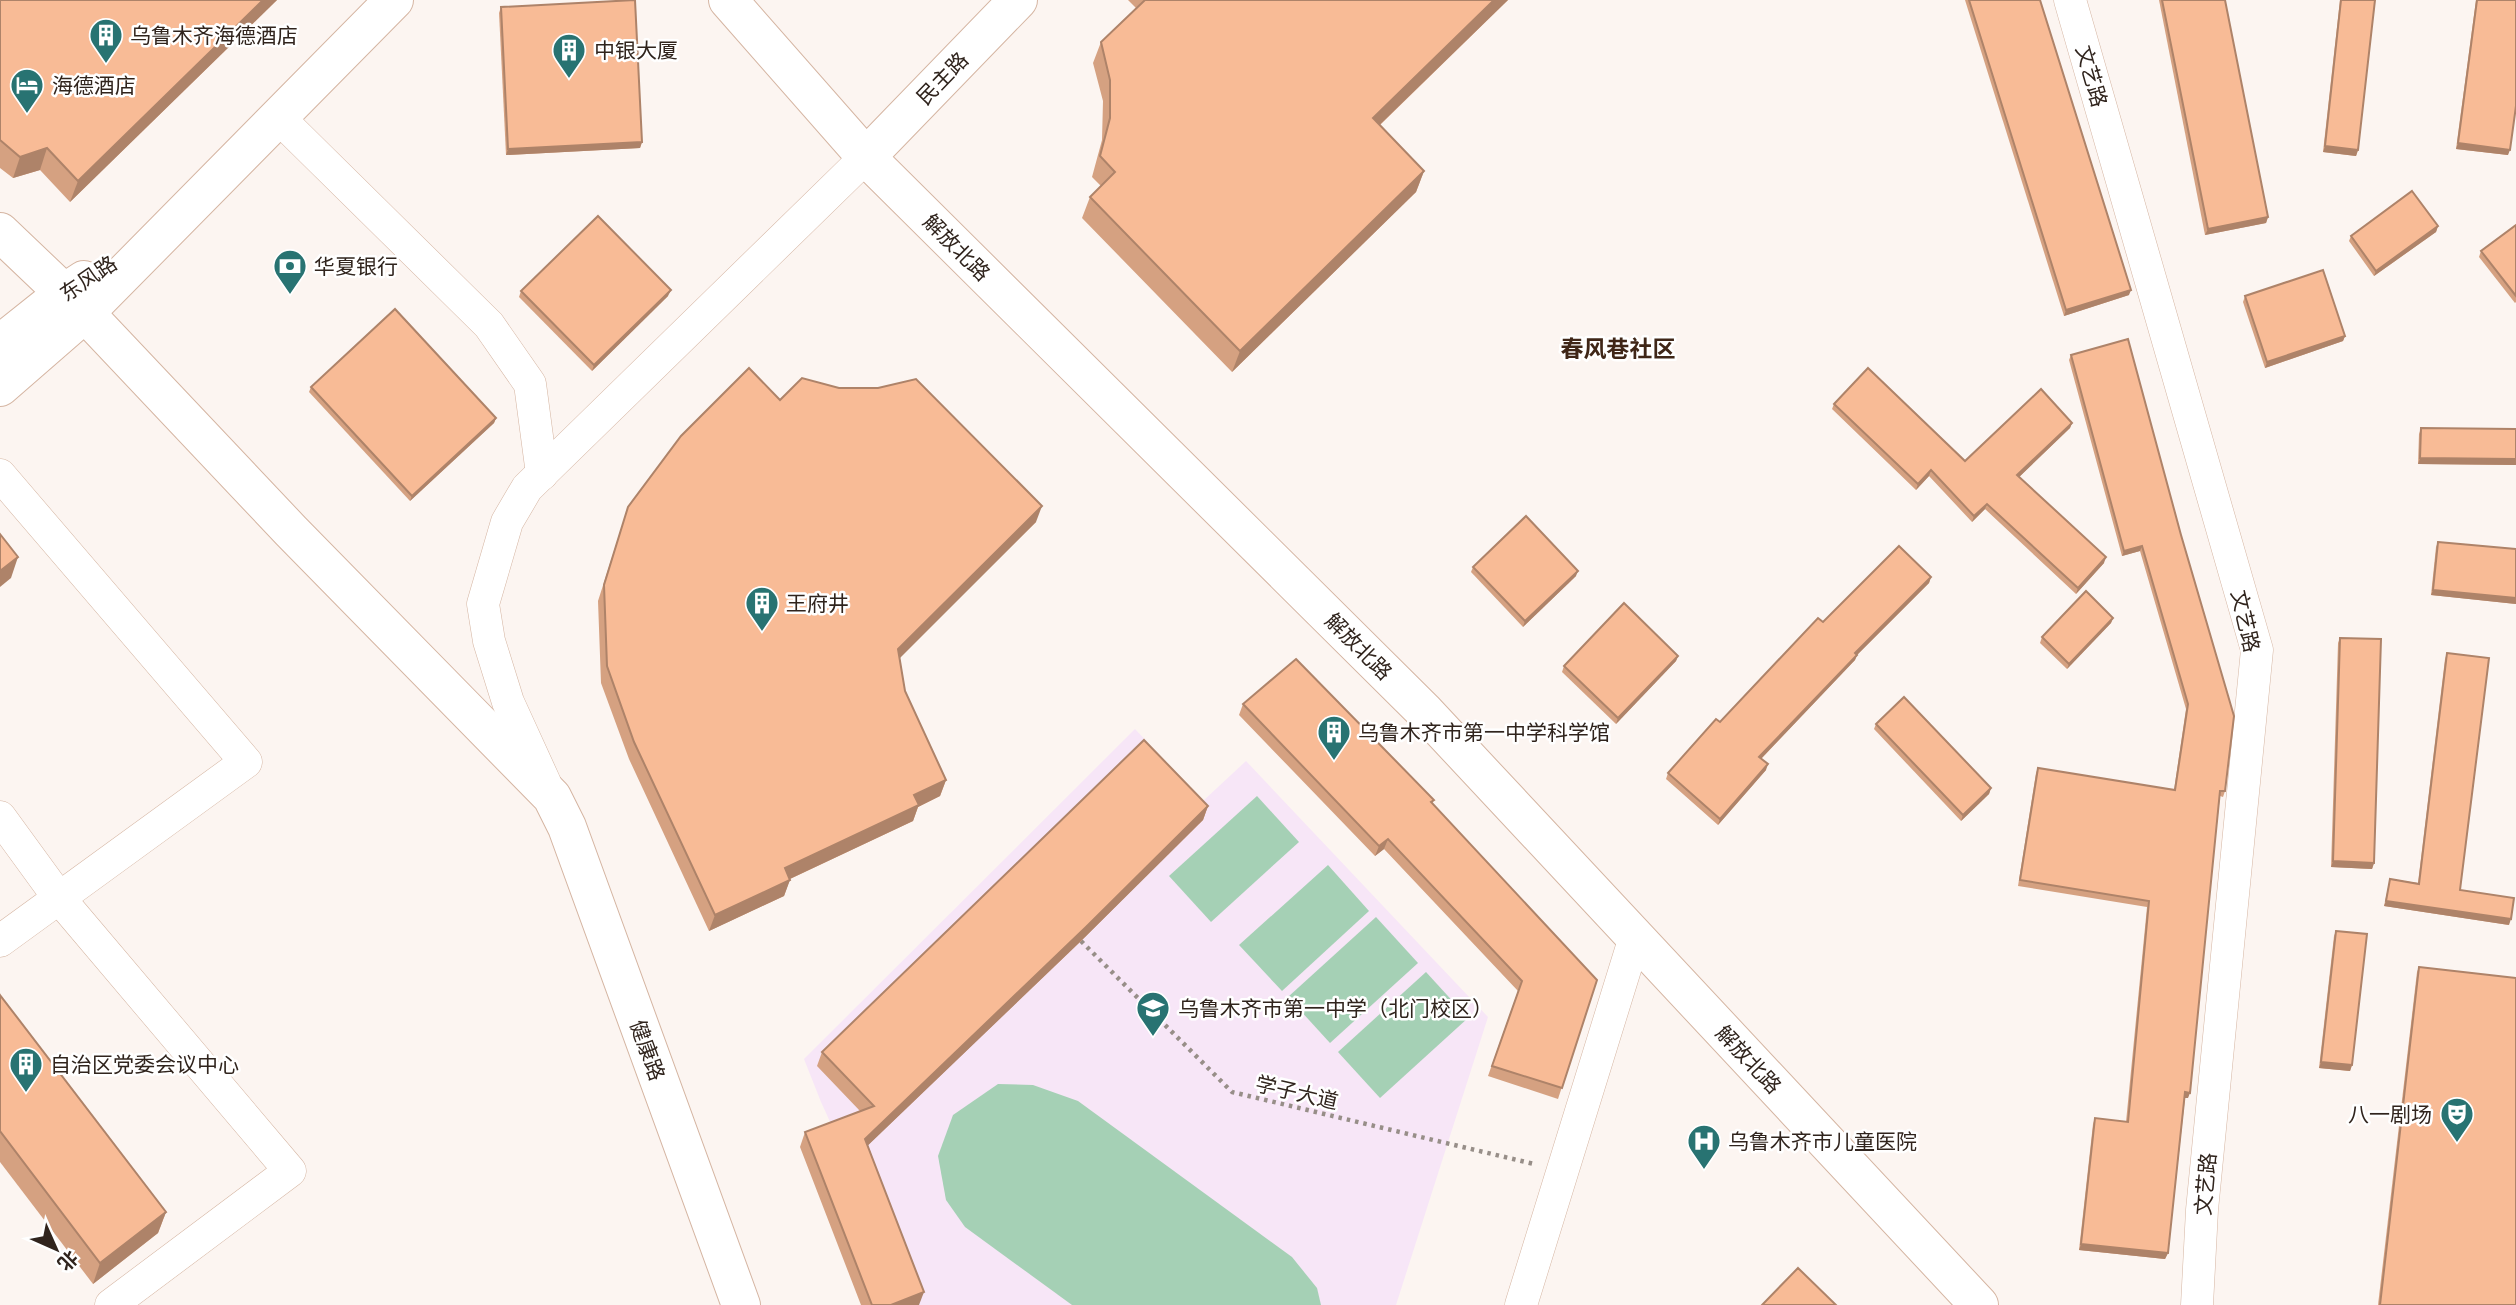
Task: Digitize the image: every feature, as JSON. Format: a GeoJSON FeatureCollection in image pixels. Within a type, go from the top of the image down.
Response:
{"type":"FeatureCollection","features":[{"type":"Feature","properties":{"kind":"main road"},"geometry":{"type":"LineString","coordinates":[[74,303],[180,217],[394,0]]}},
{"type":"Feature","properties":{"kind":"main road","name":"解放北路"},"geometry":{"type":"LineString","coordinates":[[727,0],[866,157],[1424,711],[1979,1305]]}},
{"type":"Feature","properties":{"kind":"main road","name":"民主路"},"geometry":{"type":"LineString","coordinates":[[866,157],[1018,0]]}},
{"type":"Feature","properties":{"kind":"main road","name":"健康路"},"geometry":{"type":"LineString","coordinates":[[0,232],[74,303],[291,531],[552,797],[567,827],[741,1305]]}},
{"type":"Feature","properties":{"kind":"main road","name":"东风路"},"geometry":{"type":"LineString","coordinates":[[0,344],[74,303]]}},
{"type":"Feature","properties":{"kind":"main road","name":"东风路"},"geometry":{"type":"LineString","coordinates":[[0,387],[74,303]]}},
{"type":"Feature","properties":{"kind":"street","name":"文艺路"},"geometry":{"type":"LineString","coordinates":[[2070,0],[2257,650],[2203,1196],[2197,1305]]}},
{"type":"Feature","properties":{"kind":"street"},"geometry":{"type":"LineString","coordinates":[[278,117],[489,325],[530,384],[542,474]]}},
{"type":"Feature","properties":{"kind":"street"},"geometry":{"type":"LineString","coordinates":[[552,797],[508,702],[489,641],[483,604],[507,522],[527,488],[866,157]]}},
{"type":"Feature","properties":{"kind":"street"},"geometry":{"type":"LineString","coordinates":[[0,475],[246,762],[0,941]]}},
{"type":"Feature","properties":{"kind":"street"},"geometry":{"type":"LineString","coordinates":[[0,817],[59,898],[290,1171],[111,1305]]}},
{"type":"Feature","properties":{"kind":"street"},"geometry":{"type":"LineString","coordinates":[[1521,1305],[1635,937]]}},
{"type":"Feature","properties":{"kind":"path","name":"学子大道"},"geometry":{"type":"LineString","coordinates":[[1081,942],[1232,1093],[1563,1171]]}},
{"type":"Feature","properties":{"kind":"shaded area","name":"乌鲁木齐市第一中学（北门校区）"},"geometry":{"type":"Polygon","coordinates":[[[1135,729],[1203,801],[1246,761],[1488,1017],[1396,1305],[914,1305],[821,1102],[804,1059],[1135,729]]]}},
{"type":"Feature","properties":{"kind":"green space"},"geometry":{"type":"Polygon","coordinates":[[[1257,796],[1299,842],[1211,922],[1169,876],[1257,796]]]}},
{"type":"Feature","properties":{"kind":"green space"},"geometry":{"type":"Polygon","coordinates":[[[1328,865],[1369,911],[1282,991],[1239,945],[1328,865]]]}},
{"type":"Feature","properties":{"kind":"green space"},"geometry":{"type":"Polygon","coordinates":[[[1376,917],[1418,963],[1330,1043],[1288,997],[1376,917]]]}},
{"type":"Feature","properties":{"kind":"green space"},"geometry":{"type":"Polygon","coordinates":[[[1426,972],[1468,1018],[1380,1098],[1338,1052],[1426,972]]]}},
{"type":"Feature","properties":{"kind":"green space"},"geometry":{"type":"Polygon","coordinates":[[[998,1084],[1033,1085],[1078,1101],[1292,1257],[1317,1288],[1321,1305],[1072,1305],[965,1227],[946,1200],[938,1156],[953,1115],[998,1084]]]}},
{"type":"Feature","properties":{"kind":"building","name":"乌鲁木齐海德酒店"},"geometry":{"type":"Polygon","coordinates":[[[0,0],[263,0],[78,181],[47,148],[20,157],[0,140],[0,0]]]}},
{"type":"Feature","properties":{"kind":"building","name":"中银大厦"},"geometry":{"type":"Polygon","coordinates":[[[635,0],[642,142],[508,149],[501,7],[635,0]]]}},
{"type":"Feature","properties":{"kind":"building"},"geometry":{"type":"Polygon","coordinates":[[[1145,0],[1494,0],[1373,118],[1424,171],[1240,351],[1090,197],[1115,172],[1100,156],[1110,118],[1110,80],[1101,42],[1145,0]]]}},
{"type":"Feature","properties":{"kind":"building"},"geometry":{"type":"Polygon","coordinates":[[[1969,0],[2040,0],[2131,290],[2066,310],[1969,0]]]}},
{"type":"Feature","properties":{"kind":"building"},"geometry":{"type":"Polygon","coordinates":[[[2162,0],[2225,0],[2268,217],[2208,229],[2162,0]]]}},
{"type":"Feature","properties":{"kind":"building"},"geometry":{"type":"Polygon","coordinates":[[[2341,0],[2375,0],[2358,150],[2325,146],[2341,0]]]}},
{"type":"Feature","properties":{"kind":"building"},"geometry":{"type":"Polygon","coordinates":[[[2477,0],[2516,0],[2516,106],[2510,150],[2458,143],[2477,0]]]}},
{"type":"Feature","properties":{"kind":"building"},"geometry":{"type":"Polygon","coordinates":[[[2412,191],[2438,226],[2376,271],[2351,236],[2412,191]]]}},
{"type":"Feature","properties":{"kind":"building"},"geometry":{"type":"Polygon","coordinates":[[[598,216],[671,290],[594,365],[521,291],[598,216]]]}},
{"type":"Feature","properties":{"kind":"building"},"geometry":{"type":"Polygon","coordinates":[[[2516,225],[2516,296],[2481,251],[2516,225]]]}},
{"type":"Feature","properties":{"kind":"building"},"geometry":{"type":"Polygon","coordinates":[[[2323,270],[2345,336],[2267,362],[2245,296],[2323,270]]]}},
{"type":"Feature","properties":{"kind":"building"},"geometry":{"type":"Polygon","coordinates":[[[395,309],[496,418],[412,496],[311,387],[395,309]]]}},
{"type":"Feature","properties":{"kind":"building"},"geometry":{"type":"Polygon","coordinates":[[[2128,339],[2234,716],[2225,791],[2220,791],[2190,1093],[2185,1092],[2168,1253],[2081,1244],[2095,1118],[2128,1122],[2149,901],[2020,880],[2038,768],[2175,790],[2188,704],[2142,546],[2124,551],[2071,355],[2128,339]]]}},
{"type":"Feature","properties":{"kind":"building","name":"王府井"},"geometry":{"type":"Polygon","coordinates":[[[749,368],[780,400],[802,378],[839,388],[878,388],[916,379],[1042,506],[898,649],[905,691],[946,780],[914,795],[919,805],[785,868],[790,880],[715,915],[634,742],[607,666],[604,585],[628,507],[681,436],[749,368]]]}},
{"type":"Feature","properties":{"kind":"building"},"geometry":{"type":"Polygon","coordinates":[[[1868,368],[1965,461],[2041,389],[2072,423],[2017,475],[2106,557],[2078,588],[1987,504],[1974,516],[1931,470],[1918,484],[1834,404],[1868,368]]]}},
{"type":"Feature","properties":{"kind":"building"},"geometry":{"type":"Polygon","coordinates":[[[2421,428],[2516,429],[2516,459],[2420,458],[2421,428]]]}},
{"type":"Feature","properties":{"kind":"building"},"geometry":{"type":"Polygon","coordinates":[[[1526,516],[1578,571],[1525,621],[1473,567],[1526,516]]]}},
{"type":"Feature","properties":{"kind":"building"},"geometry":{"type":"Polygon","coordinates":[[[0,534],[18,557],[0,571],[0,534]]]}},
{"type":"Feature","properties":{"kind":"building"},"geometry":{"type":"Polygon","coordinates":[[[2438,542],[2516,549],[2516,598],[2433,590],[2438,542]]]}},
{"type":"Feature","properties":{"kind":"building"},"geometry":{"type":"Polygon","coordinates":[[[1899,546],[1931,577],[1855,653],[1857,655],[1759,757],[1768,764],[1720,819],[1668,773],[1716,719],[1720,722],[1818,618],[1823,622],[1899,546]]]}},
{"type":"Feature","properties":{"kind":"building"},"geometry":{"type":"Polygon","coordinates":[[[2086,591],[2113,618],[2069,664],[2042,637],[2086,591]]]}},
{"type":"Feature","properties":{"kind":"building"},"geometry":{"type":"Polygon","coordinates":[[[1624,603],[1678,656],[1618,718],[1564,666],[1624,603]]]}},
{"type":"Feature","properties":{"kind":"building"},"geometry":{"type":"Polygon","coordinates":[[[2340,638],[2381,639],[2374,863],[2333,861],[2340,638]]]}},
{"type":"Feature","properties":{"kind":"building"},"geometry":{"type":"Polygon","coordinates":[[[2447,653],[2489,658],[2460,890],[2514,898],[2511,919],[2386,901],[2390,879],[2419,884],[2447,653]]]}},
{"type":"Feature","properties":{"kind":"building"},"geometry":{"type":"Polygon","coordinates":[[[1296,659],[1434,800],[1431,802],[1597,980],[1562,1088],[1492,1066],[1522,981],[1388,839],[1379,846],[1243,704],[1296,659]]]}},
{"type":"Feature","properties":{"kind":"building"},"geometry":{"type":"Polygon","coordinates":[[[1904,697],[1991,788],[1963,815],[1876,724],[1904,697]]]}},
{"type":"Feature","properties":{"kind":"building"},"geometry":{"type":"Polygon","coordinates":[[[1144,740],[1208,806],[865,1139],[924,1292],[891,1305],[872,1305],[805,1132],[874,1106],[822,1052],[1144,740]]]}},
{"type":"Feature","properties":{"kind":"building"},"geometry":{"type":"Polygon","coordinates":[[[2336,931],[2367,934],[2352,1065],[2321,1062],[2336,931]]]}},
{"type":"Feature","properties":{"kind":"building","name":"八一剧场"},"geometry":{"type":"Polygon","coordinates":[[[2419,967],[2516,978],[2516,1305],[2380,1305],[2419,967]]]}},
{"type":"Feature","properties":{"kind":"building","name":"自治区党委会议中心"},"geometry":{"type":"Polygon","coordinates":[[[0,995],[166,1212],[100,1263],[0,1131],[0,995]]]}},
{"type":"Feature","properties":{"kind":"building"},"geometry":{"type":"Polygon","coordinates":[[[1798,1268],[1836,1305],[1762,1305],[1798,1268]]]}},
{"type":"Feature","properties":{"kind":"place","name":"乌鲁木齐海德酒店"},"geometry":{"type":"Point","coordinates":[106,65]}},
{"type":"Feature","properties":{"kind":"place","name":"中银大厦"},"geometry":{"type":"Point","coordinates":[569,80]}},
{"type":"Feature","properties":{"kind":"place","name":"海德酒店"},"geometry":{"type":"Point","coordinates":[27,115]}},
{"type":"Feature","properties":{"kind":"place","name":"华夏银行"},"geometry":{"type":"Point","coordinates":[290,296]}},
{"type":"Feature","properties":{"kind":"place","name":"王府井"},"geometry":{"type":"Point","coordinates":[762,633]}},
{"type":"Feature","properties":{"kind":"place","name":"乌鲁木齐市第一中学科学馆"},"geometry":{"type":"Point","coordinates":[1334,762]}},
{"type":"Feature","properties":{"kind":"place","name":"乌鲁木齐市第一中学（北门校区）"},"geometry":{"type":"Point","coordinates":[1153,1038]}},
{"type":"Feature","properties":{"kind":"place","name":"自治区党委会议中心"},"geometry":{"type":"Point","coordinates":[26,1094]}},
{"type":"Feature","properties":{"kind":"place","name":"八一剧场"},"geometry":{"type":"Point","coordinates":[2457,1144]}},
{"type":"Feature","properties":{"kind":"place","name":"乌鲁木齐市儿童医院"},"geometry":{"type":"Point","coordinates":[1704,1171]}},
{"type":"Feature","properties":{"kind":"district","name":"春风巷社区"},"geometry":{"type":"Point","coordinates":[1618,348]}}]}
